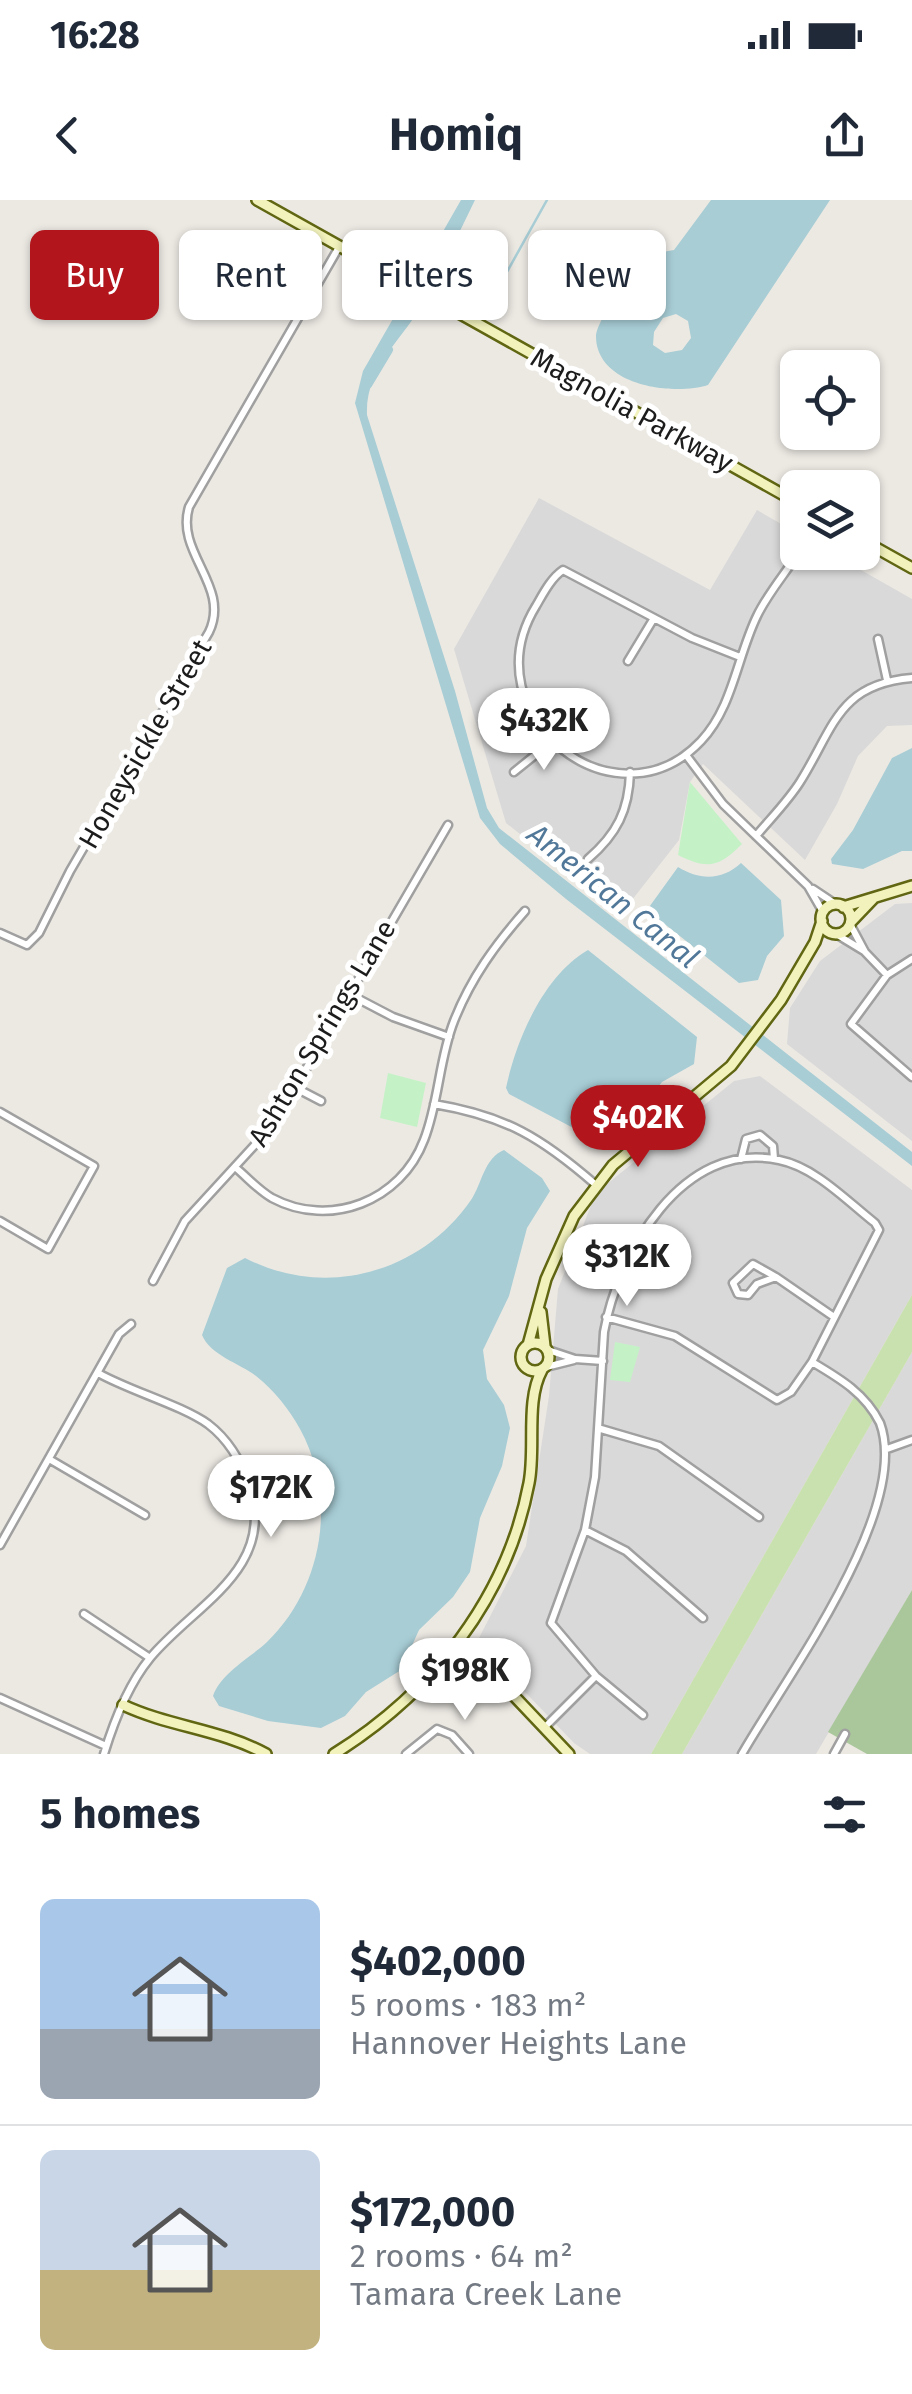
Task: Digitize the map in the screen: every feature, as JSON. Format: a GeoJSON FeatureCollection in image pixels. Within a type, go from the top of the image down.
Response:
{"type":"FeatureCollection","features":[{"type":"Feature","properties":{"kind":"street","name":"Magnolia Parkway"},"geometry":{"type":"LineString","coordinates":[[257,200],[780,493]]}},
{"type":"Feature","properties":{"kind":"street","name":"Honeysickle Street"},"geometry":{"type":"LineString","coordinates":[[0,933],[27,945],[39,933],[70,870],[214,622],[214,594],[186,540],[189,507],[339,247]]}},
{"type":"Feature","properties":{"kind":"street"},"geometry":{"type":"LineString","coordinates":[[880,550],[912,568]]}},
{"type":"Feature","properties":{"kind":"street"},"geometry":{"type":"LineString","coordinates":[[740,657],[654,618],[564,570],[528,620],[519,651],[526,705],[550,742],[580,762],[630,772],[686,755],[722,711],[740,657],[767,597],[787,570]]}},
{"type":"Feature","properties":{"kind":"street"},"geometry":{"type":"LineString","coordinates":[[628,661],[654,618]]}},
{"type":"Feature","properties":{"kind":"street"},"geometry":{"type":"LineString","coordinates":[[878,639],[886,680]]}},
{"type":"Feature","properties":{"kind":"street"},"geometry":{"type":"LineString","coordinates":[[756,836],[801,780],[832,721],[849,701],[886,680],[912,678]]}},
{"type":"Feature","properties":{"kind":"street"},"geometry":{"type":"LineString","coordinates":[[514,772],[550,742]]}},
{"type":"Feature","properties":{"kind":"street"},"geometry":{"type":"LineString","coordinates":[[686,755],[723,804],[808,886],[840,906],[865,952],[886,974]]}},
{"type":"Feature","properties":{"kind":"street"},"geometry":{"type":"LineString","coordinates":[[588,859],[619,826],[629,796],[630,772]]}},
{"type":"Feature","properties":{"kind":"street","name":"Ashton Springs Lane"},"geometry":{"type":"LineString","coordinates":[[153,1281],[184,1221],[260,1144],[448,825]]}},
{"type":"Feature","properties":{"kind":"street"},"geometry":{"type":"LineString","coordinates":[[808,886],[833,934],[865,952]]}},
{"type":"Feature","properties":{"kind":"street"},"geometry":{"type":"LineString","coordinates":[[534,1401],[521,1352],[528,1345],[574,1216],[596,1185],[613,1165],[718,1079],[744,1050],[815,942],[822,916],[840,906],[912,886]]}},
{"type":"Feature","properties":{"kind":"street"},"geometry":{"type":"LineString","coordinates":[[815,942],[850,923],[880,894]]}},
{"type":"Feature","properties":{"kind":"street"},"geometry":{"type":"LineString","coordinates":[[236,1168],[272,1198],[315,1212],[362,1205],[383,1194],[418,1156],[449,1037],[478,970],[525,911]]}},
{"type":"Feature","properties":{"kind":"street"},"geometry":{"type":"LineString","coordinates":[[912,959],[886,974],[852,1024],[912,1077]]}},
{"type":"Feature","properties":{"kind":"street"},"geometry":{"type":"LineString","coordinates":[[349,994],[449,1037]]}},
{"type":"Feature","properties":{"kind":"street"},"geometry":{"type":"LineString","coordinates":[[296,1088],[321,1101]]}},
{"type":"Feature","properties":{"kind":"street"},"geometry":{"type":"LineString","coordinates":[[434,1104],[487,1116],[528,1132],[596,1185]]}},
{"type":"Feature","properties":{"kind":"street"},"geometry":{"type":"LineString","coordinates":[[0,1112],[94,1166],[48,1248],[0,1221]]}},
{"type":"Feature","properties":{"kind":"street"},"geometry":{"type":"LineString","coordinates":[[741,1159],[746,1139],[760,1135],[773,1146],[774,1159]]}},
{"type":"Feature","properties":{"kind":"street"},"geometry":{"type":"LineString","coordinates":[[606,1317],[675,1336],[777,1400],[791,1392],[812,1362],[879,1230],[876,1222],[810,1173],[774,1159],[741,1159],[704,1174],[656,1214],[623,1264],[606,1317],[601,1429],[585,1530],[551,1624],[596,1676],[643,1715]]}},
{"type":"Feature","properties":{"kind":"street"},"geometry":{"type":"LineString","coordinates":[[776,1277],[757,1284],[748,1295],[732,1288],[736,1277],[754,1264],[776,1277],[834,1317]]}},
{"type":"Feature","properties":{"kind":"street"},"geometry":{"type":"LineString","coordinates":[[334,1754],[396,1710],[456,1646],[504,1566],[530,1481],[534,1401],[547,1349],[540,1304]]}},
{"type":"Feature","properties":{"kind":"street"},"geometry":{"type":"LineString","coordinates":[[0,1545],[119,1334],[131,1324]]}},
{"type":"Feature","properties":{"kind":"street"},"geometry":{"type":"LineString","coordinates":[[528,1345],[575,1359],[603,1360]]}},
{"type":"Feature","properties":{"kind":"street"},"geometry":{"type":"LineString","coordinates":[[524,1367],[544,1369],[575,1359]]}},
{"type":"Feature","properties":{"kind":"street"},"geometry":{"type":"LineString","coordinates":[[742,1754],[818,1637],[853,1572],[883,1495],[887,1449],[879,1422],[860,1395],[812,1362]]}},
{"type":"Feature","properties":{"kind":"street"},"geometry":{"type":"LineString","coordinates":[[0,1698],[105,1750],[123,1705],[150,1658],[225,1590],[242,1568],[256,1520],[252,1492],[232,1449],[207,1424],[98,1373]]}},
{"type":"Feature","properties":{"kind":"street"},"geometry":{"type":"LineString","coordinates":[[601,1429],[659,1446],[759,1518]]}},
{"type":"Feature","properties":{"kind":"street"},"geometry":{"type":"LineString","coordinates":[[887,1449],[912,1440]]}},
{"type":"Feature","properties":{"kind":"street"},"geometry":{"type":"LineString","coordinates":[[49,1459],[144,1515]]}},
{"type":"Feature","properties":{"kind":"street"},"geometry":{"type":"LineString","coordinates":[[585,1530],[626,1551],[703,1618]]}},
{"type":"Feature","properties":{"kind":"street"},"geometry":{"type":"LineString","coordinates":[[84,1614],[150,1658]]}},
{"type":"Feature","properties":{"kind":"street"},"geometry":{"type":"LineString","coordinates":[[456,1646],[498,1679],[569,1754]]}},
{"type":"Feature","properties":{"kind":"street"},"geometry":{"type":"LineString","coordinates":[[544,1728],[596,1676]]}},
{"type":"Feature","properties":{"kind":"street"},"geometry":{"type":"LineString","coordinates":[[123,1705],[160,1720],[218,1732],[259,1752]]}},
{"type":"Feature","properties":{"kind":"street"},"geometry":{"type":"LineString","coordinates":[[406,1754],[437,1729],[452,1735],[469,1754]]}},
{"type":"Feature","properties":{"kind":"street"},"geometry":{"type":"LineString","coordinates":[[834,1754],[845,1734]]}},
{"type":"Feature","properties":{"kind":"shaded area"},"geometry":{"type":"Polygon","coordinates":[[[539,498],[710,590],[757,510],[780,523],[780,570],[861,570],[912,599],[912,725],[887,726],[858,756],[837,804],[805,860],[703,764],[690,782],[679,840],[621,914],[506,823],[454,649],[539,498]]]}},
{"type":"Feature","properties":{"kind":"shaded area"},"geometry":{"type":"Polygon","coordinates":[[[912,903],[912,1141],[787,1044],[790,1008],[820,961],[895,904],[912,903]]]}},
{"type":"Feature","properties":{"kind":"shaded area"},"geometry":{"type":"Polygon","coordinates":[[[760,1076],[912,1190],[912,1295],[651,1754],[590,1754],[574,1743],[477,1642],[526,1546],[549,1396],[558,1289],[596,1193],[734,1081],[760,1076]]]}},
{"type":"Feature","properties":{"kind":"shaded area"},"geometry":{"type":"Polygon","coordinates":[[[912,1352],[912,1590],[816,1754],[682,1754],[912,1352]]]}},
{"type":"Feature","properties":{"kind":"green space"},"geometry":{"type":"Polygon","coordinates":[[[690,782],[742,844],[720,862],[697,863],[678,855],[690,782]]]}},
{"type":"Feature","properties":{"kind":"green space"},"geometry":{"type":"Polygon","coordinates":[[[388,1073],[426,1083],[417,1127],[380,1118],[388,1073]]]}},
{"type":"Feature","properties":{"kind":"green space"},"geometry":{"type":"Polygon","coordinates":[[[912,1295],[912,1352],[682,1754],[651,1754],[912,1295]]]}},
{"type":"Feature","properties":{"kind":"green space"},"geometry":{"type":"Polygon","coordinates":[[[615,1342],[640,1347],[630,1382],[610,1380],[615,1342]]]}},
{"type":"Feature","properties":{"kind":"green space"},"geometry":{"type":"Polygon","coordinates":[[[912,1590],[912,1754],[867,1754],[828,1732],[912,1590]]]}},
{"type":"Feature","properties":{"kind":"water","name":"American Canal"},"geometry":{"type":"Polygon","coordinates":[[[461,200],[475,200],[460,230],[444,230],[461,200]]]}},
{"type":"Feature","properties":{"kind":"water"},"geometry":{"type":"Polygon","coordinates":[[[711,200],[830,200],[708,385],[676,389],[638,383],[608,366],[599,352],[596,335],[601,320],[662,320],[654,332],[653,345],[665,353],[682,350],[691,338],[688,321],[676,314],[666,317],[666,252],[674,250],[711,200]]]}},
{"type":"Feature","properties":{"kind":"water","name":"American Canal"},"geometry":{"type":"Polygon","coordinates":[[[392,320],[412,320],[379,367],[368,398],[367,415],[455,691],[487,808],[499,828],[912,1152],[912,1166],[566,899],[500,844],[480,818],[355,403],[363,371],[392,320]]]}},
{"type":"Feature","properties":{"kind":"water"},"geometry":{"type":"Polygon","coordinates":[[[912,748],[912,851],[902,851],[863,869],[832,864],[831,859],[853,830],[892,758],[912,748]]]}},
{"type":"Feature","properties":{"kind":"water"},"geometry":{"type":"Polygon","coordinates":[[[741,863],[781,900],[784,936],[767,956],[758,980],[739,983],[647,910],[678,867],[710,877],[741,863]]]}},
{"type":"Feature","properties":{"kind":"water"},"geometry":{"type":"Polygon","coordinates":[[[588,950],[697,1037],[694,1064],[662,1082],[647,1101],[616,1118],[596,1140],[509,1094],[506,1088],[534,1010],[558,975],[588,950]]]}},
{"type":"Feature","properties":{"kind":"water"},"geometry":{"type":"Polygon","coordinates":[[[504,1150],[542,1178],[550,1191],[527,1228],[509,1296],[483,1350],[487,1379],[504,1405],[510,1428],[502,1466],[480,1518],[470,1572],[453,1597],[419,1630],[401,1670],[366,1692],[345,1716],[321,1728],[268,1721],[219,1706],[213,1696],[222,1680],[267,1642],[301,1596],[319,1541],[321,1512],[312,1456],[291,1414],[263,1381],[218,1353],[202,1335],[227,1268],[245,1258],[306,1277],[338,1277],[398,1262],[450,1225],[471,1200],[492,1159],[504,1150]]]}},
{"type":"Feature","properties":{"kind":"waterway"},"geometry":{"type":"LineString","coordinates":[[508,270],[547,200]]}},
{"type":"Feature","properties":{"kind":"waterway","name":"American Canal"},"geometry":{"type":"LineString","coordinates":[[368,385],[389,350]]}}]}
